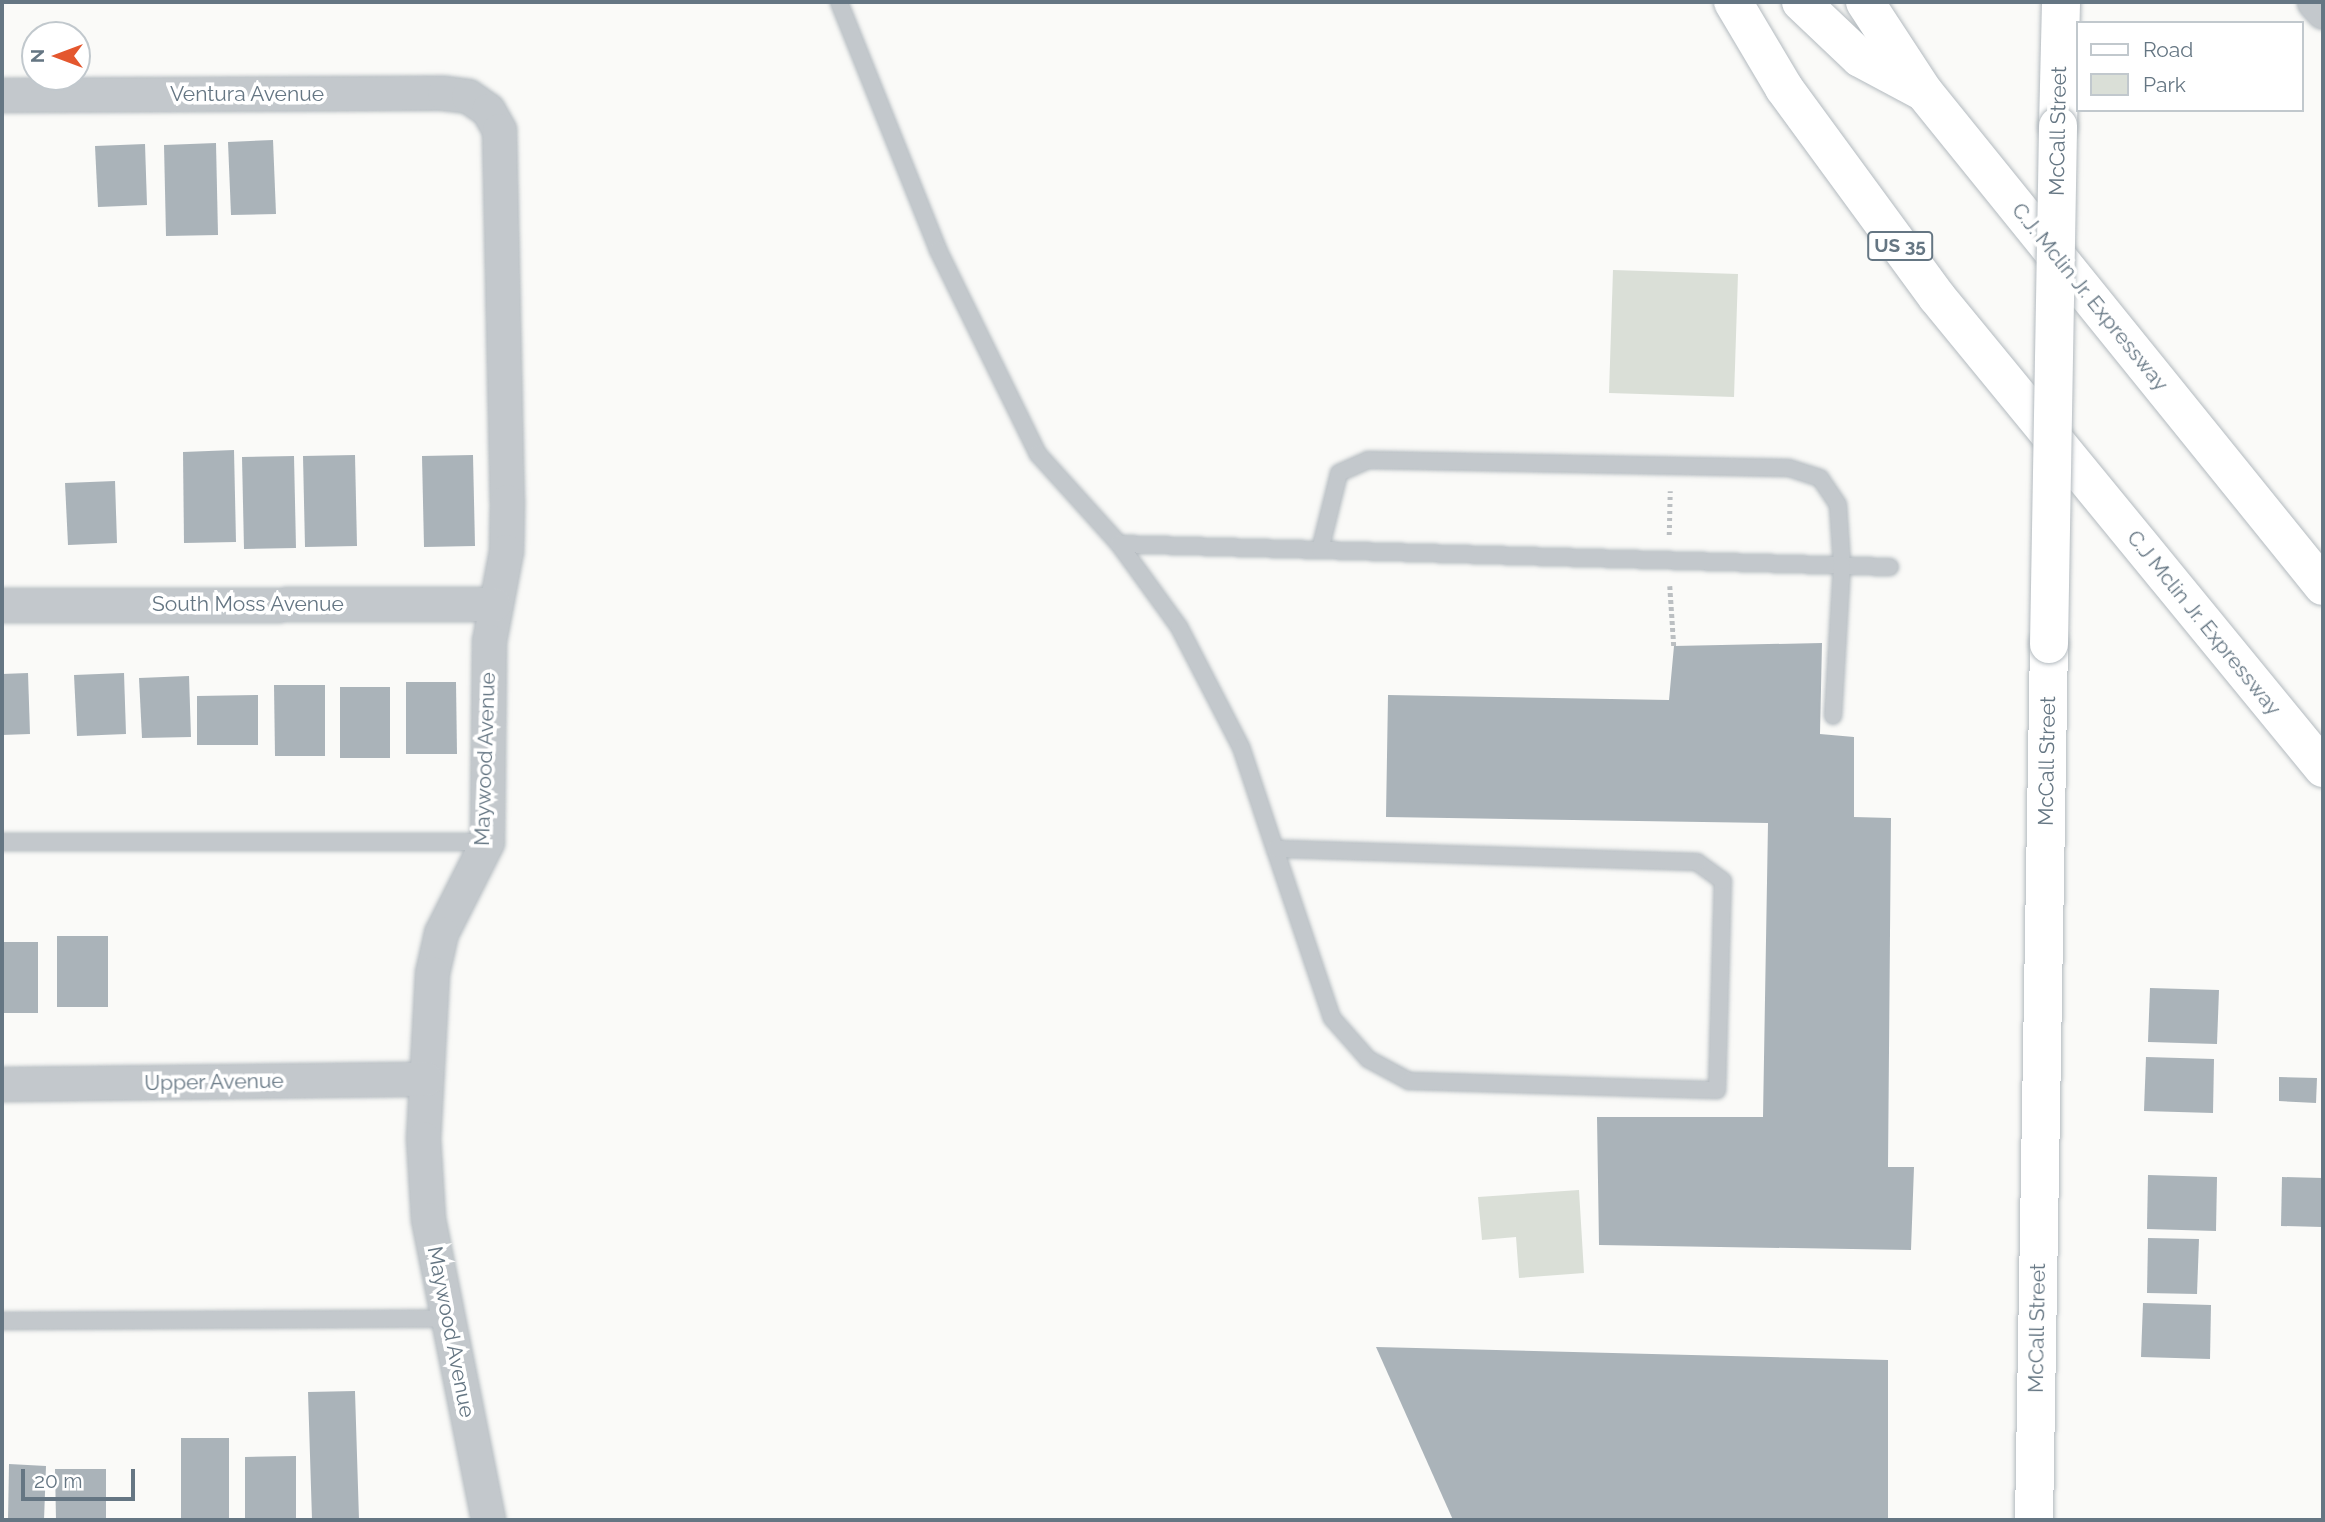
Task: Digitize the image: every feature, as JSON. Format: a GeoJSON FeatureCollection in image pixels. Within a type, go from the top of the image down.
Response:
{"type":"FeatureCollection","features":[{"type":"Feature","properties":{"kind":"main road","name":"C.J Mclin Jr. Expressway"},"geometry":{"type":"LineString","coordinates":[[1733,2],[1784,88],[1937,297],[2323,768]]}},
{"type":"Feature","properties":{"kind":"main road"},"geometry":{"type":"LineString","coordinates":[[1801,2],[1860,58],[1924,92]]}},
{"type":"Feature","properties":{"kind":"main road","name":"C.J. Mclin Jr. Expressway"},"geometry":{"type":"LineString","coordinates":[[1865,2],[1924,92],[2323,586]]}},
{"type":"Feature","properties":{"kind":"main road","name":"McCall Street"},"geometry":{"type":"LineString","coordinates":[[2034,1520],[2061,2]]}},
{"type":"Feature","properties":{"kind":"street"},"geometry":{"type":"LineString","coordinates":[[2314,2],[2323,12]]}},
{"type":"Feature","properties":{"kind":"street","name":"Ventura Avenue"},"geometry":{"type":"LineString","coordinates":[[2,95],[444,93],[468,96],[488,110]]}},
{"type":"Feature","properties":{"kind":"street","name":"Maywood Avenue"},"geometry":{"type":"LineString","coordinates":[[488,110],[503,154],[506,526],[494,604],[487,842],[441,933],[426,1079],[428,1219],[488,1520]]}},
{"type":"Feature","properties":{"kind":"street","name":"South Moss Avenue"},"geometry":{"type":"LineString","coordinates":[[2,605],[494,604]]}},
{"type":"Feature","properties":{"kind":"street","name":"Upper Avenue"},"geometry":{"type":"LineString","coordinates":[[2,1084],[426,1079]]}},
{"type":"Feature","properties":{"kind":"lane"},"geometry":{"type":"LineString","coordinates":[[839,2],[938,250],[1038,454],[1119,544],[1179,627],[1241,747],[1275,849],[1332,1018],[1368,1059],[1409,1081],[1717,1090],[1723,881],[1697,862],[1275,849]]}},
{"type":"Feature","properties":{"kind":"lane"},"geometry":{"type":"LineString","coordinates":[[1320,550],[1339,473],[1368,460],[1789,468],[1820,478],[1838,505],[1842,565],[1833,716]]}},
{"type":"Feature","properties":{"kind":"lane"},"geometry":{"type":"LineString","coordinates":[[1119,544],[1890,567]]}},
{"type":"Feature","properties":{"kind":"lane"},"geometry":{"type":"LineString","coordinates":[[2,842],[487,842]]}},
{"type":"Feature","properties":{"kind":"lane"},"geometry":{"type":"LineString","coordinates":[[2,1321],[448,1319]]}},
{"type":"Feature","properties":{"kind":"green space"},"geometry":{"type":"Polygon","coordinates":[[[1613,270],[1738,274],[1734,397],[1609,393],[1613,270]]]}},
{"type":"Feature","properties":{"kind":"green space"},"geometry":{"type":"Polygon","coordinates":[[[1579,1190],[1584,1273],[1519,1278],[1516,1237],[1482,1240],[1478,1197],[1579,1190]]]}},
{"type":"Feature","properties":{"kind":"building"},"geometry":{"type":"Polygon","coordinates":[[[273,140],[276,214],[231,215],[228,142],[273,140]]]}},
{"type":"Feature","properties":{"kind":"building"},"geometry":{"type":"Polygon","coordinates":[[[216,143],[218,235],[166,236],[164,145],[216,143]]]}},
{"type":"Feature","properties":{"kind":"building"},"geometry":{"type":"Polygon","coordinates":[[[145,144],[147,205],[98,207],[95,146],[145,144]]]}},
{"type":"Feature","properties":{"kind":"building"},"geometry":{"type":"Polygon","coordinates":[[[234,450],[236,542],[184,543],[183,452],[234,450]]]}},
{"type":"Feature","properties":{"kind":"building"},"geometry":{"type":"Polygon","coordinates":[[[355,455],[357,546],[305,547],[303,456],[355,455]]]}},
{"type":"Feature","properties":{"kind":"building"},"geometry":{"type":"Polygon","coordinates":[[[473,455],[475,546],[424,547],[422,456],[473,455]]]}},
{"type":"Feature","properties":{"kind":"building"},"geometry":{"type":"Polygon","coordinates":[[[294,456],[296,548],[244,549],[242,457],[294,456]]]}},
{"type":"Feature","properties":{"kind":"building"},"geometry":{"type":"Polygon","coordinates":[[[115,481],[117,543],[68,545],[65,483],[115,481]]]}},
{"type":"Feature","properties":{"kind":"building"},"geometry":{"type":"Polygon","coordinates":[[[1822,643],[1820,734],[1854,737],[1854,817],[1891,818],[1888,1167],[1914,1167],[1911,1250],[1599,1245],[1597,1117],[1763,1117],[1768,823],[1386,817],[1388,695],[1669,700],[1674,646],[1822,643]]]}},
{"type":"Feature","properties":{"kind":"building"},"geometry":{"type":"Polygon","coordinates":[[[28,673],[30,734],[2,735],[2,674],[28,673]]]}},
{"type":"Feature","properties":{"kind":"building"},"geometry":{"type":"Polygon","coordinates":[[[124,673],[126,734],[77,736],[74,675],[124,673]]]}},
{"type":"Feature","properties":{"kind":"building"},"geometry":{"type":"Polygon","coordinates":[[[189,676],[191,737],[142,738],[139,678],[189,676]]]}},
{"type":"Feature","properties":{"kind":"building"},"geometry":{"type":"Polygon","coordinates":[[[406,682],[456,682],[457,754],[406,754],[406,682]]]}},
{"type":"Feature","properties":{"kind":"building"},"geometry":{"type":"Polygon","coordinates":[[[274,685],[325,685],[325,756],[275,756],[274,685]]]}},
{"type":"Feature","properties":{"kind":"building"},"geometry":{"type":"Polygon","coordinates":[[[340,687],[390,687],[390,758],[340,758],[340,687]]]}},
{"type":"Feature","properties":{"kind":"building"},"geometry":{"type":"Polygon","coordinates":[[[258,695],[258,745],[197,745],[197,696],[258,695]]]}},
{"type":"Feature","properties":{"kind":"building"},"geometry":{"type":"Polygon","coordinates":[[[57,936],[108,936],[108,1007],[57,1007],[57,936]]]}},
{"type":"Feature","properties":{"kind":"building"},"geometry":{"type":"Polygon","coordinates":[[[2,942],[38,942],[38,1013],[2,1013],[2,942]]]}},
{"type":"Feature","properties":{"kind":"building"},"geometry":{"type":"Polygon","coordinates":[[[2150,988],[2219,990],[2217,1044],[2148,1042],[2150,988]]]}},
{"type":"Feature","properties":{"kind":"building"},"geometry":{"type":"Polygon","coordinates":[[[2146,1057],[2214,1059],[2213,1113],[2144,1111],[2146,1057]]]}},
{"type":"Feature","properties":{"kind":"building"},"geometry":{"type":"Polygon","coordinates":[[[2279,1077],[2317,1078],[2316,1103],[2279,1101],[2279,1077]]]}},
{"type":"Feature","properties":{"kind":"building"},"geometry":{"type":"Polygon","coordinates":[[[2148,1175],[2217,1177],[2216,1231],[2147,1229],[2148,1175]]]}},
{"type":"Feature","properties":{"kind":"building"},"geometry":{"type":"Polygon","coordinates":[[[2282,1177],[2323,1178],[2322,1227],[2281,1226],[2282,1177]]]}},
{"type":"Feature","properties":{"kind":"building"},"geometry":{"type":"Polygon","coordinates":[[[2148,1238],[2199,1239],[2197,1294],[2147,1293],[2148,1238]]]}},
{"type":"Feature","properties":{"kind":"building"},"geometry":{"type":"Polygon","coordinates":[[[2143,1303],[2211,1305],[2210,1359],[2141,1357],[2143,1303]]]}},
{"type":"Feature","properties":{"kind":"building"},"geometry":{"type":"Polygon","coordinates":[[[1376,1347],[1888,1360],[1888,1520],[1453,1520],[1376,1347]]]}},
{"type":"Feature","properties":{"kind":"building"},"geometry":{"type":"Polygon","coordinates":[[[355,1391],[359,1520],[312,1520],[308,1392],[355,1391]]]}},
{"type":"Feature","properties":{"kind":"building"},"geometry":{"type":"Polygon","coordinates":[[[181,1438],[229,1438],[229,1520],[181,1520],[181,1438]]]}},
{"type":"Feature","properties":{"kind":"building"},"geometry":{"type":"Polygon","coordinates":[[[296,1456],[296,1520],[245,1520],[245,1457],[296,1456]]]}},
{"type":"Feature","properties":{"kind":"building"},"geometry":{"type":"Polygon","coordinates":[[[9,1464],[46,1466],[44,1520],[8,1520],[9,1464]]]}},
{"type":"Feature","properties":{"kind":"building"},"geometry":{"type":"Polygon","coordinates":[[[55,1469],[106,1469],[106,1520],[56,1520],[55,1469]]]}}]}
